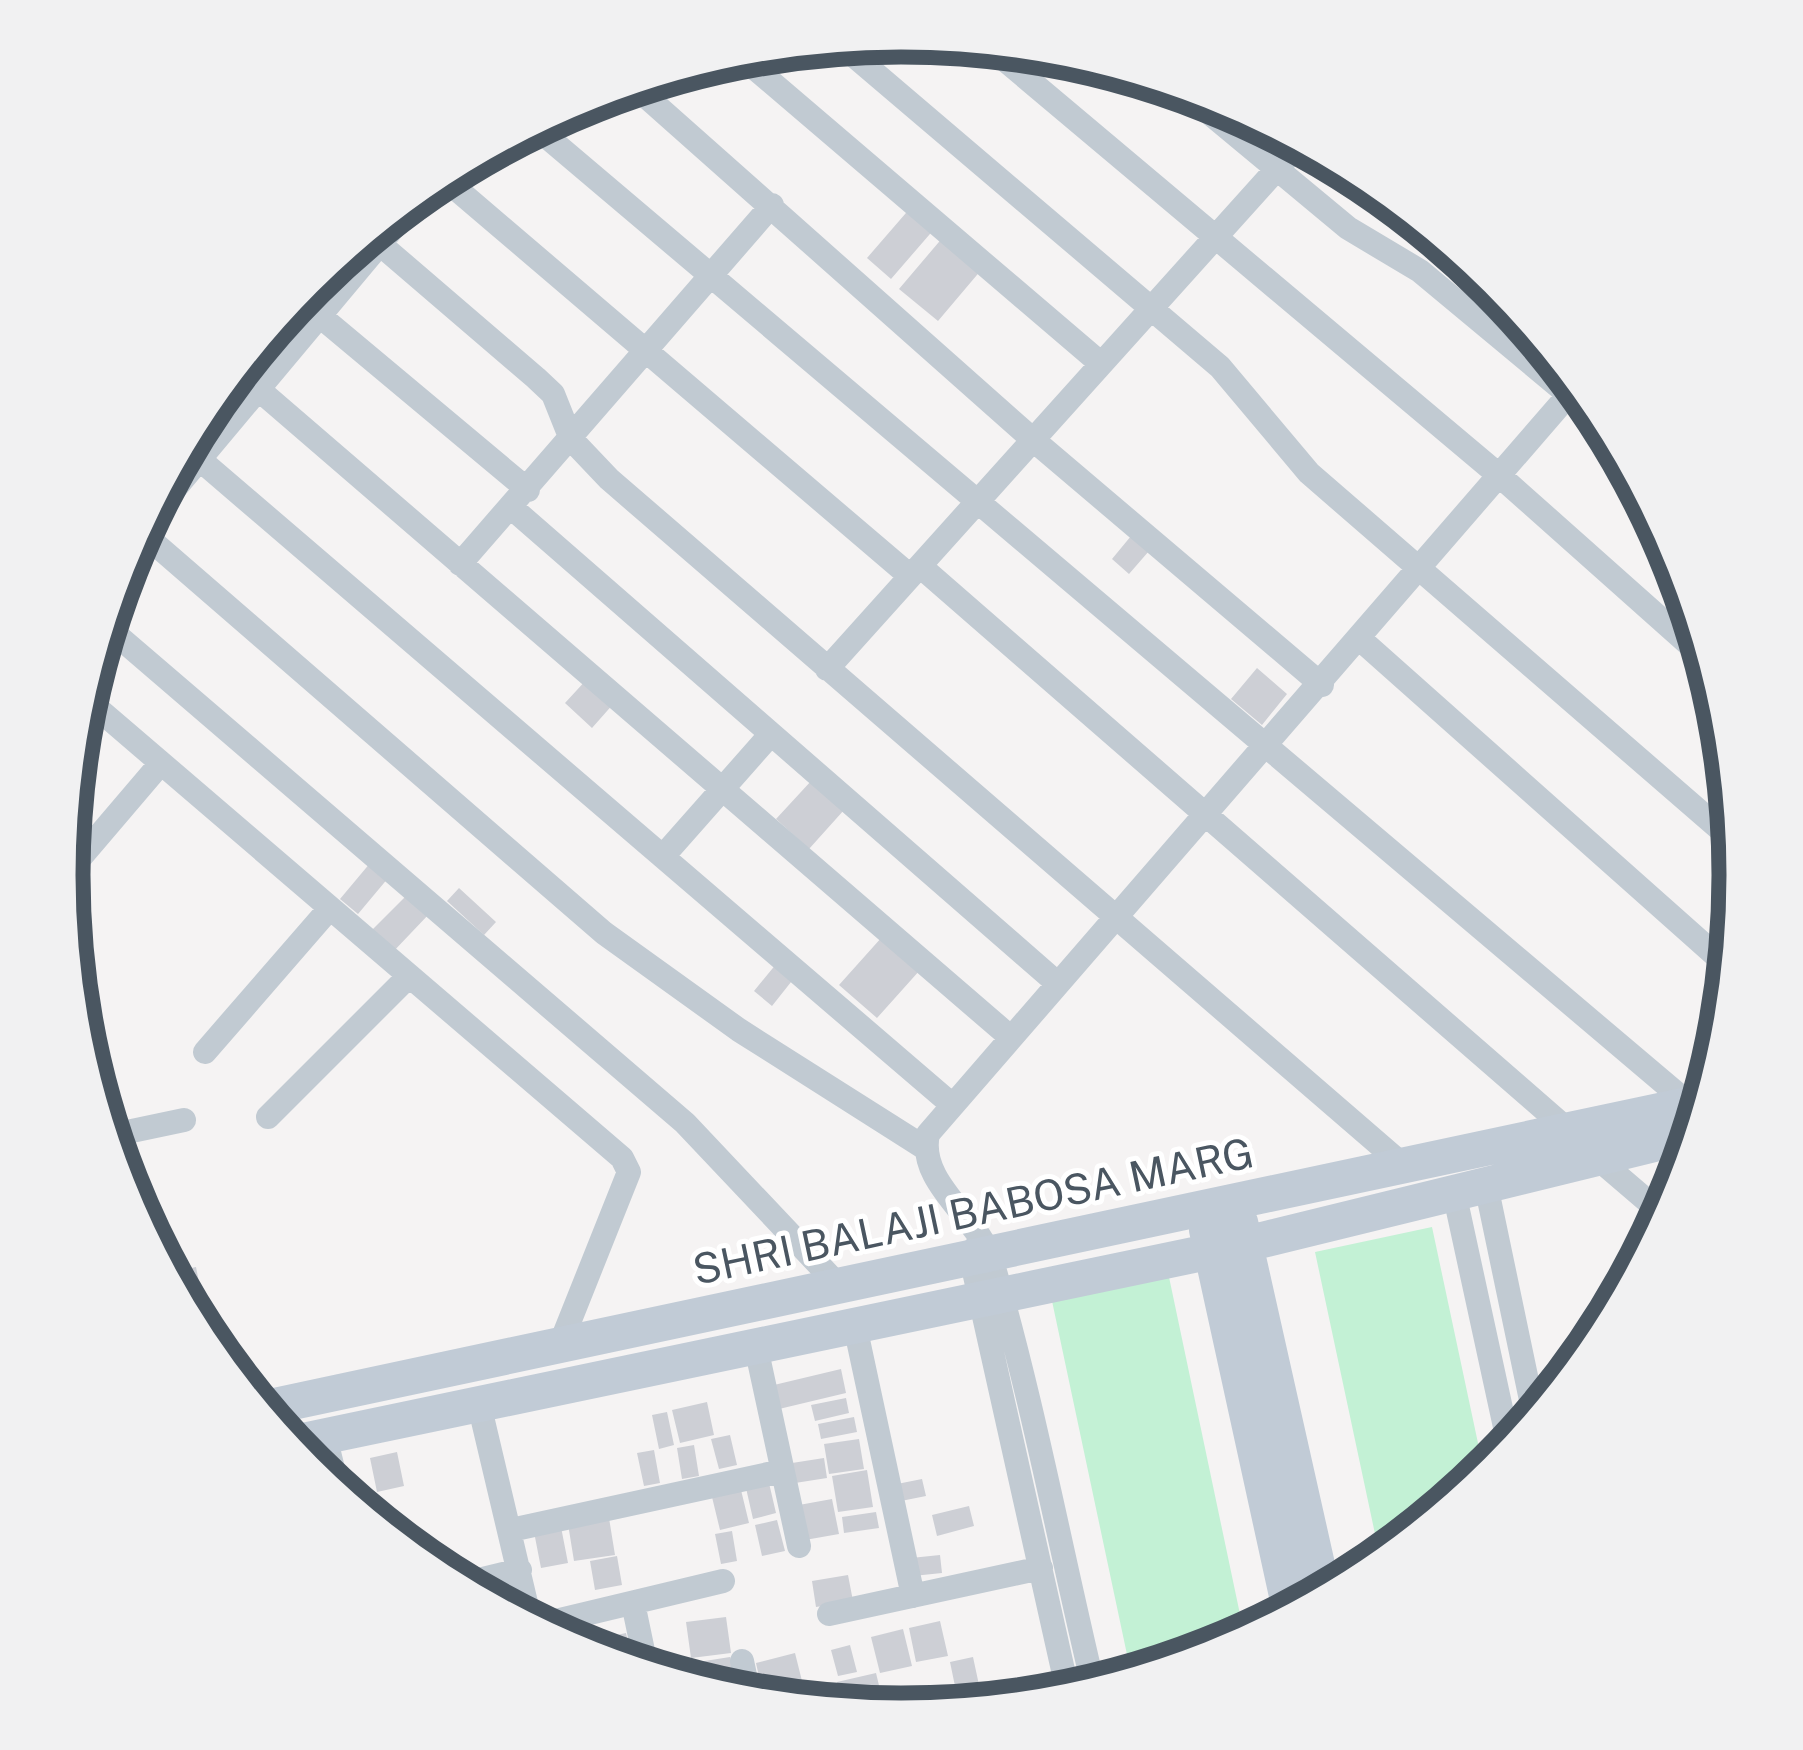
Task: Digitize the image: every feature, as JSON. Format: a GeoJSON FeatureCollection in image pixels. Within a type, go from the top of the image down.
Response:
{"type":"FeatureCollection","features":[{"type":"Feature","properties":{"kind":"street"},"geometry":{"type":"LineString","coordinates":[[857,59],[1220,367],[1309,473],[1718,828]]}},
{"type":"Feature","properties":{"kind":"street"},"geometry":{"type":"LineString","coordinates":[[1010,64],[1501,477],[1685,641]]}},
{"type":"Feature","properties":{"kind":"street"},"geometry":{"type":"LineString","coordinates":[[758,70],[1099,362]]}},
{"type":"Feature","properties":{"kind":"street"},"geometry":{"type":"LineString","coordinates":[[648,97],[1031,438],[1322,686]]}},
{"type":"Feature","properties":{"kind":"street"},"geometry":{"type":"LineString","coordinates":[[1217,120],[1348,228],[1420,271],[1538,362]]}},
{"type":"Feature","properties":{"kind":"street"},"geometry":{"type":"LineString","coordinates":[[548,137],[1687,1104]]}},
{"type":"Feature","properties":{"kind":"street"},"geometry":{"type":"LineString","coordinates":[[827,669],[1289,155]]}},
{"type":"Feature","properties":{"kind":"street"},"geometry":{"type":"LineString","coordinates":[[454,191],[1208,813],[1568,1130]]}},
{"type":"Feature","properties":{"kind":"street"},"geometry":{"type":"LineString","coordinates":[[460,564],[772,205]]}},
{"type":"Feature","properties":{"kind":"street"},"geometry":{"type":"LineString","coordinates":[[381,245],[553,394],[571,439],[609,479],[1403,1165]]}},
{"type":"Feature","properties":{"kind":"street"},"geometry":{"type":"LineString","coordinates":[[215,431],[257,390],[352,270]]}},
{"type":"Feature","properties":{"kind":"street"},"geometry":{"type":"LineString","coordinates":[[312,309],[771,734],[1057,983]]}},
{"type":"Feature","properties":{"kind":"street"},"geometry":{"type":"LineString","coordinates":[[249,382],[1009,1036]]}},
{"type":"Feature","properties":{"kind":"street"},"geometry":{"type":"LineString","coordinates":[[925,1148],[935,1119],[1322,686],[1565,398]]}},
{"type":"Feature","properties":{"kind":"street"},"geometry":{"type":"LineString","coordinates":[[198,458],[950,1103]]}},
{"type":"Feature","properties":{"kind":"street"},"geometry":{"type":"LineString","coordinates":[[154,545],[604,933],[739,1030],[925,1148],[980,1250],[1089,1671]]}},
{"type":"Feature","properties":{"kind":"street"},"geometry":{"type":"LineString","coordinates":[[119,637],[686,1123],[839,1286]]}},
{"type":"Feature","properties":{"kind":"street"},"geometry":{"type":"LineString","coordinates":[[1361,640],[1715,955]]}},
{"type":"Feature","properties":{"kind":"street"},"geometry":{"type":"LineString","coordinates":[[100,711],[622,1158],[629,1172],[560,1346]]}},
{"type":"Feature","properties":{"kind":"street"},"geometry":{"type":"LineString","coordinates":[[665,854],[771,734]]}},
{"type":"Feature","properties":{"kind":"street"},"geometry":{"type":"LineString","coordinates":[[84,854],[161,763]]}},
{"type":"Feature","properties":{"kind":"street"},"geometry":{"type":"LineString","coordinates":[[205,1052],[330,908]]}},
{"type":"Feature","properties":{"kind":"street"},"geometry":{"type":"LineString","coordinates":[[268,1117],[409,976]]}},
{"type":"Feature","properties":{"kind":"street","name":"SHRI BALAJI BABOSA MARG"},"geometry":{"type":"LineString","coordinates":[[279,1405],[839,1286],[980,1250],[1568,1130],[1683,1115]]}},
{"type":"Feature","properties":{"kind":"street"},"geometry":{"type":"LineString","coordinates":[[125,1132],[184,1120]]}},
{"type":"Feature","properties":{"kind":"street","name":"SHRI BALAJI BABOSA MARG"},"geometry":{"type":"LineString","coordinates":[[310,1439],[1229,1248],[1597,1158],[1682,1120]]}},
{"type":"Feature","properties":{"kind":"street"},"geometry":{"type":"LineString","coordinates":[[1597,1158],[1650,1203]]}},
{"type":"Feature","properties":{"kind":"street"},"geometry":{"type":"LineString","coordinates":[[1470,1189],[1529,1399]]}},
{"type":"Feature","properties":{"kind":"street"},"geometry":{"type":"LineString","coordinates":[[1470,1189],[1506,1425]]}},
{"type":"Feature","properties":{"kind":"street"},"geometry":{"type":"LineString","coordinates":[[1218,1204],[1319,1578]]}},
{"type":"Feature","properties":{"kind":"street"},"geometry":{"type":"LineString","coordinates":[[1229,1248],[1288,1595]]}},
{"type":"Feature","properties":{"kind":"street"},"geometry":{"type":"LineString","coordinates":[[991,1298],[1065,1676]]}},
{"type":"Feature","properties":{"kind":"street"},"geometry":{"type":"LineString","coordinates":[[856,1326],[913,1596]]}},
{"type":"Feature","properties":{"kind":"street"},"geometry":{"type":"LineString","coordinates":[[756,1347],[799,1546]]}},
{"type":"Feature","properties":{"kind":"street"},"geometry":{"type":"LineString","coordinates":[[478,1404],[528,1602]]}},
{"type":"Feature","properties":{"kind":"street"},"geometry":{"type":"LineString","coordinates":[[326,1436],[332,1461]]}},
{"type":"Feature","properties":{"kind":"street"},"geometry":{"type":"LineString","coordinates":[[511,1530],[782,1471]]}},
{"type":"Feature","properties":{"kind":"street"},"geometry":{"type":"LineString","coordinates":[[830,1614],[1041,1568]]}},
{"type":"Feature","properties":{"kind":"street"},"geometry":{"type":"LineString","coordinates":[[485,1579],[520,1570]]}},
{"type":"Feature","properties":{"kind":"street"},"geometry":{"type":"LineString","coordinates":[[561,1619],[723,1581]]}},
{"type":"Feature","properties":{"kind":"street"},"geometry":{"type":"LineString","coordinates":[[633,1603],[643,1651]]}},
{"type":"Feature","properties":{"kind":"street"},"geometry":{"type":"LineString","coordinates":[[742,1661],[745,1678]]}},
{"type":"Feature","properties":{"kind":"green space"},"geometry":{"type":"Polygon","coordinates":[[[1432,1227],[1480,1453],[1376,1540],[1315,1252],[1432,1227]]]}},
{"type":"Feature","properties":{"kind":"green space"},"geometry":{"type":"Polygon","coordinates":[[[1169,1277],[1241,1619],[1128,1661],[1052,1301],[1169,1277]]]}},
{"type":"Feature","properties":{"kind":"building"},"geometry":{"type":"Polygon","coordinates":[[[912,206],[936,227],[891,279],[867,258],[912,206]]]}},
{"type":"Feature","properties":{"kind":"building"},"geometry":{"type":"Polygon","coordinates":[[[944,236],[982,269],[938,321],[899,289],[944,236]]]}},
{"type":"Feature","properties":{"kind":"building"},"geometry":{"type":"Polygon","coordinates":[[[1131,536],[1149,551],[1129,574],[1112,559],[1131,536]]]}},
{"type":"Feature","properties":{"kind":"building"},"geometry":{"type":"Polygon","coordinates":[[[1257,668],[1287,694],[1262,725],[1231,699],[1257,668]]]}},
{"type":"Feature","properties":{"kind":"building"},"geometry":{"type":"Polygon","coordinates":[[[588,678],[615,702],[592,728],[565,703],[588,678]]]}},
{"type":"Feature","properties":{"kind":"building"},"geometry":{"type":"Polygon","coordinates":[[[812,780],[844,810],[809,849],[776,819],[812,780]]]}},
{"type":"Feature","properties":{"kind":"building"},"geometry":{"type":"Polygon","coordinates":[[[371,862],[389,877],[358,914],[340,899],[371,862]]]}},
{"type":"Feature","properties":{"kind":"building"},"geometry":{"type":"Polygon","coordinates":[[[459,888],[496,922],[484,935],[447,901],[459,888]]]}},
{"type":"Feature","properties":{"kind":"building"},"geometry":{"type":"Polygon","coordinates":[[[409,893],[430,913],[391,954],[369,933],[409,893]]]}},
{"type":"Feature","properties":{"kind":"building"},"geometry":{"type":"Polygon","coordinates":[[[882,937],[920,970],[877,1018],[839,985],[882,937]]]}},
{"type":"Feature","properties":{"kind":"building"},"geometry":{"type":"Polygon","coordinates":[[[777,963],[795,977],[772,1006],[754,991],[777,963]]]}},
{"type":"Feature","properties":{"kind":"building"},"geometry":{"type":"Polygon","coordinates":[[[196,1267],[202,1299],[193,1284],[185,1269],[196,1267]]]}},
{"type":"Feature","properties":{"kind":"building"},"geometry":{"type":"Polygon","coordinates":[[[841,1369],[846,1393],[779,1409],[774,1385],[841,1369]]]}},
{"type":"Feature","properties":{"kind":"building"},"geometry":{"type":"Polygon","coordinates":[[[846,1398],[849,1413],[815,1421],[811,1405],[846,1398]]]}},
{"type":"Feature","properties":{"kind":"building"},"geometry":{"type":"Polygon","coordinates":[[[707,1402],[714,1435],[680,1443],[672,1410],[707,1402]]]}},
{"type":"Feature","properties":{"kind":"building"},"geometry":{"type":"Polygon","coordinates":[[[667,1412],[674,1445],[659,1449],[652,1415],[667,1412]]]}},
{"type":"Feature","properties":{"kind":"building"},"geometry":{"type":"Polygon","coordinates":[[[854,1417],[857,1432],[821,1439],[818,1424],[854,1417]]]}},
{"type":"Feature","properties":{"kind":"building"},"geometry":{"type":"Polygon","coordinates":[[[730,1435],[737,1465],[719,1469],[711,1439],[730,1435]]]}},
{"type":"Feature","properties":{"kind":"building"},"geometry":{"type":"Polygon","coordinates":[[[859,1439],[864,1469],[829,1474],[824,1444],[859,1439]]]}},
{"type":"Feature","properties":{"kind":"building"},"geometry":{"type":"Polygon","coordinates":[[[694,1445],[699,1476],[682,1479],[677,1448],[694,1445]]]}},
{"type":"Feature","properties":{"kind":"building"},"geometry":{"type":"Polygon","coordinates":[[[654,1450],[660,1483],[644,1486],[637,1453],[654,1450]]]}},
{"type":"Feature","properties":{"kind":"building"},"geometry":{"type":"Polygon","coordinates":[[[397,1452],[404,1486],[377,1492],[370,1458],[397,1452]]]}},
{"type":"Feature","properties":{"kind":"building"},"geometry":{"type":"Polygon","coordinates":[[[824,1458],[827,1478],[795,1483],[792,1463],[824,1458]]]}},
{"type":"Feature","properties":{"kind":"building"},"geometry":{"type":"Polygon","coordinates":[[[867,1470],[873,1507],[838,1512],[832,1476],[867,1470]]]}},
{"type":"Feature","properties":{"kind":"building"},"geometry":{"type":"Polygon","coordinates":[[[922,1479],[926,1496],[896,1502],[892,1485],[922,1479]]]}},
{"type":"Feature","properties":{"kind":"building"},"geometry":{"type":"Polygon","coordinates":[[[769,1483],[776,1513],[753,1519],[746,1488],[769,1483]]]}},
{"type":"Feature","properties":{"kind":"building"},"geometry":{"type":"Polygon","coordinates":[[[741,1490],[749,1523],[720,1530],[712,1497],[741,1490]]]}},
{"type":"Feature","properties":{"kind":"building"},"geometry":{"type":"Polygon","coordinates":[[[832,1499],[839,1534],[805,1540],[799,1505],[832,1499]]]}},
{"type":"Feature","properties":{"kind":"building"},"geometry":{"type":"Polygon","coordinates":[[[969,1506],[974,1526],[937,1536],[932,1515],[969,1506]]]}},
{"type":"Feature","properties":{"kind":"building"},"geometry":{"type":"Polygon","coordinates":[[[876,1512],[879,1528],[844,1533],[842,1517],[876,1512]]]}},
{"type":"Feature","properties":{"kind":"building"},"geometry":{"type":"Polygon","coordinates":[[[609,1518],[615,1555],[574,1561],[568,1524],[609,1518]]]}},
{"type":"Feature","properties":{"kind":"building"},"geometry":{"type":"Polygon","coordinates":[[[777,1520],[785,1551],[762,1556],[755,1525],[777,1520]]]}},
{"type":"Feature","properties":{"kind":"building"},"geometry":{"type":"Polygon","coordinates":[[[561,1527],[568,1563],[541,1568],[534,1532],[561,1527]]]}},
{"type":"Feature","properties":{"kind":"building"},"geometry":{"type":"Polygon","coordinates":[[[732,1531],[737,1561],[721,1564],[715,1534],[732,1531]]]}},
{"type":"Feature","properties":{"kind":"building"},"geometry":{"type":"Polygon","coordinates":[[[940,1555],[942,1573],[913,1576],[911,1558],[940,1555]]]}},
{"type":"Feature","properties":{"kind":"building"},"geometry":{"type":"Polygon","coordinates":[[[617,1556],[622,1585],[595,1590],[590,1561],[617,1556]]]}},
{"type":"Feature","properties":{"kind":"building"},"geometry":{"type":"Polygon","coordinates":[[[848,1575],[853,1601],[816,1607],[812,1581],[848,1575]]]}},
{"type":"Feature","properties":{"kind":"building"},"geometry":{"type":"Polygon","coordinates":[[[726,1617],[731,1653],[691,1658],[686,1622],[726,1617]]]}},
{"type":"Feature","properties":{"kind":"building"},"geometry":{"type":"Polygon","coordinates":[[[940,1621],[948,1656],[916,1662],[909,1628],[940,1621]]]}},
{"type":"Feature","properties":{"kind":"building"},"geometry":{"type":"Polygon","coordinates":[[[903,1629],[912,1666],[880,1673],[871,1637],[903,1629]]]}},
{"type":"Feature","properties":{"kind":"building"},"geometry":{"type":"Polygon","coordinates":[[[626,1633],[629,1646],[605,1637],[626,1633]]]}},
{"type":"Feature","properties":{"kind":"building"},"geometry":{"type":"Polygon","coordinates":[[[850,1645],[857,1672],[838,1676],[831,1650],[850,1645]]]}},
{"type":"Feature","properties":{"kind":"building"},"geometry":{"type":"Polygon","coordinates":[[[795,1653],[803,1685],[760,1680],[756,1663],[795,1653]]]}},
{"type":"Feature","properties":{"kind":"building"},"geometry":{"type":"Polygon","coordinates":[[[730,1657],[733,1674],[692,1666],[730,1657]]]}},
{"type":"Feature","properties":{"kind":"building"},"geometry":{"type":"Polygon","coordinates":[[[973,1657],[979,1685],[956,1691],[950,1662],[973,1657]]]}},
{"type":"Feature","properties":{"kind":"building"},"geometry":{"type":"Polygon","coordinates":[[[876,1673],[881,1692],[839,1690],[837,1682],[876,1673]]]}}]}
